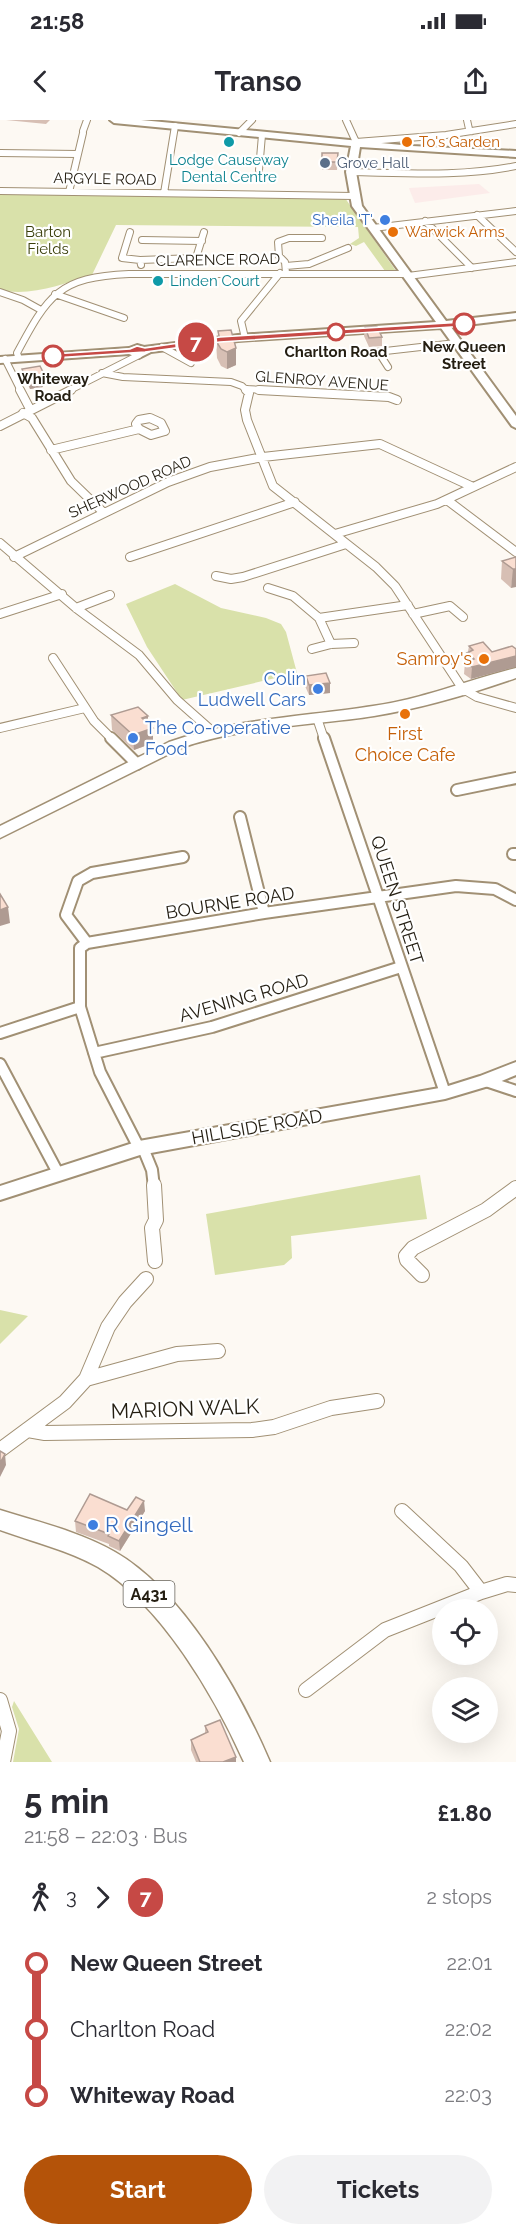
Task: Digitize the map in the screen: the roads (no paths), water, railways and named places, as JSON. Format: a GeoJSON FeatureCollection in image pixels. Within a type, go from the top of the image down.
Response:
{"type":"FeatureCollection","features":[{"type":"Feature","properties":{"kind":"main road"},"geometry":{"type":"LineString","coordinates":[[0,833],[175,745],[212,731],[415,704],[516,673]]}},
{"type":"Feature","properties":{"kind":"main road","name":"A431"},"geometry":{"type":"LineString","coordinates":[[0,1520],[90,1552],[122,1569],[148,1593],[189,1638],[225,1693],[257,1762]]}},
{"type":"Feature","properties":{"kind":"street"},"geometry":{"type":"LineString","coordinates":[[69,192],[87,120]]}},
{"type":"Feature","properties":{"kind":"street"},"geometry":{"type":"LineString","coordinates":[[114,120],[412,148],[516,154]]}},
{"type":"Feature","properties":{"kind":"street"},"geometry":{"type":"LineString","coordinates":[[239,133],[252,120]]}},
{"type":"Feature","properties":{"kind":"street"},"geometry":{"type":"LineString","coordinates":[[346,120],[356,142],[351,172],[357,206],[456,343],[511,410],[516,423]]}},
{"type":"Feature","properties":{"kind":"street"},"geometry":{"type":"LineString","coordinates":[[467,120],[469,129],[472,131]]}},
{"type":"Feature","properties":{"kind":"street"},"geometry":{"type":"LineString","coordinates":[[356,142],[472,131],[516,124]]}},
{"type":"Feature","properties":{"kind":"street"},"geometry":{"type":"LineString","coordinates":[[164,193],[175,126]]}},
{"type":"Feature","properties":{"kind":"street"},"geometry":{"type":"LineString","coordinates":[[259,170],[262,135]]}},
{"type":"Feature","properties":{"kind":"street"},"geometry":{"type":"LineString","coordinates":[[0,153],[77,154]]}},
{"type":"Feature","properties":{"kind":"street"},"geometry":{"type":"LineString","coordinates":[[351,172],[433,174],[516,166]]}},
{"type":"Feature","properties":{"kind":"street","name":"ARGYLE ROAD"},"geometry":{"type":"LineString","coordinates":[[0,191],[354,196]]}},
{"type":"Feature","properties":{"kind":"street"},"geometry":{"type":"LineString","coordinates":[[374,228],[516,211]]}},
{"type":"Feature","properties":{"kind":"street"},"geometry":{"type":"LineString","coordinates":[[477,215],[516,252]]}},
{"type":"Feature","properties":{"kind":"street"},"geometry":{"type":"LineString","coordinates":[[425,221],[472,268]]}},
{"type":"Feature","properties":{"kind":"street"},"geometry":{"type":"LineString","coordinates":[[130,232],[122,258],[140,260],[196,258],[204,232]]}},
{"type":"Feature","properties":{"kind":"street"},"geometry":{"type":"LineString","coordinates":[[284,270],[279,256],[278,242],[288,238],[312,240],[322,238]]}},
{"type":"Feature","properties":{"kind":"street"},"geometry":{"type":"LineString","coordinates":[[142,240],[202,241]]}},
{"type":"Feature","properties":{"kind":"street"},"geometry":{"type":"LineString","coordinates":[[246,338],[241,321],[284,270],[309,264],[348,248]]}},
{"type":"Feature","properties":{"kind":"street"},"geometry":{"type":"LineString","coordinates":[[140,260],[141,274]]}},
{"type":"Feature","properties":{"kind":"street","name":"CLARENCE ROAD"},"geometry":{"type":"LineString","coordinates":[[18,356],[17,353],[40,310],[55,294],[73,284],[93,278],[141,274],[284,270],[407,275],[516,261]]}},
{"type":"Feature","properties":{"kind":"street"},"geometry":{"type":"LineString","coordinates":[[0,292],[10,294],[40,310]]}},
{"type":"Feature","properties":{"kind":"street"},"geometry":{"type":"LineString","coordinates":[[55,294],[124,318]]}},
{"type":"Feature","properties":{"kind":"street"},"geometry":{"type":"LineString","coordinates":[[2,359],[139,352],[162,347],[246,338],[444,326],[516,316]]}},
{"type":"Feature","properties":{"kind":"street"},"geometry":{"type":"LineString","coordinates":[[359,354],[456,343]]}},
{"type":"Feature","properties":{"kind":"street"},"geometry":{"type":"LineString","coordinates":[[162,347],[191,363]]}},
{"type":"Feature","properties":{"kind":"street"},"geometry":{"type":"LineString","coordinates":[[0,426],[139,352]]}},
{"type":"Feature","properties":{"kind":"street"},"geometry":{"type":"LineString","coordinates":[[379,353],[388,366]]}},
{"type":"Feature","properties":{"kind":"street"},"geometry":{"type":"LineString","coordinates":[[2,359],[18,356],[75,355]]}},
{"type":"Feature","properties":{"kind":"street"},"geometry":{"type":"LineString","coordinates":[[2,359],[26,411],[51,450],[86,497],[103,512]]}},
{"type":"Feature","properties":{"kind":"street","name":"GLENROY AVENUE"},"geometry":{"type":"LineString","coordinates":[[102,373],[123,377],[231,382],[246,389],[389,397],[397,400]]}},
{"type":"Feature","properties":{"kind":"street"},"geometry":{"type":"LineString","coordinates":[[246,389],[249,393],[245,410],[247,420],[273,486],[376,567],[394,586],[464,690],[477,697],[516,708]]}},
{"type":"Feature","properties":{"kind":"street"},"geometry":{"type":"LineString","coordinates":[[51,450],[139,429]]}},
{"type":"Feature","properties":{"kind":"street","name":"SHERWOOD ROAD"},"geometry":{"type":"LineString","coordinates":[[14,557],[103,512],[188,474],[210,467],[263,457],[380,444],[473,487]]}},
{"type":"Feature","properties":{"kind":"street"},"geometry":{"type":"LineString","coordinates":[[335,534],[447,500],[516,467]]}},
{"type":"Feature","properties":{"kind":"street"},"geometry":{"type":"LineString","coordinates":[[447,500],[516,552]]}},
{"type":"Feature","properties":{"kind":"street"},"geometry":{"type":"LineString","coordinates":[[130,557],[166,543],[295,502]]}},
{"type":"Feature","properties":{"kind":"street"},"geometry":{"type":"LineString","coordinates":[[0,543],[76,608],[139,655],[177,700],[212,731]]}},
{"type":"Feature","properties":{"kind":"street"},"geometry":{"type":"LineString","coordinates":[[216,576],[231,579],[243,577],[279,562],[346,544]]}},
{"type":"Feature","properties":{"kind":"street"},"geometry":{"type":"LineString","coordinates":[[268,588],[293,596],[319,618],[331,644]]}},
{"type":"Feature","properties":{"kind":"street"},"geometry":{"type":"LineString","coordinates":[[0,614],[62,594]]}},
{"type":"Feature","properties":{"kind":"street"},"geometry":{"type":"LineString","coordinates":[[76,608],[110,595]]}},
{"type":"Feature","properties":{"kind":"street"},"geometry":{"type":"LineString","coordinates":[[319,618],[450,606],[463,617]]}},
{"type":"Feature","properties":{"kind":"street"},"geometry":{"type":"LineString","coordinates":[[312,649],[331,644],[354,643]]}},
{"type":"Feature","properties":{"kind":"street"},"geometry":{"type":"LineString","coordinates":[[53,658],[94,721],[137,764]]}},
{"type":"Feature","properties":{"kind":"street"},"geometry":{"type":"LineString","coordinates":[[0,728],[85,708]]}},
{"type":"Feature","properties":{"kind":"street","name":"QUEEN STREET"},"geometry":{"type":"LineString","coordinates":[[317,718],[445,1093]]}},
{"type":"Feature","properties":{"kind":"street"},"geometry":{"type":"LineString","coordinates":[[457,790],[516,778]]}},
{"type":"Feature","properties":{"kind":"street"},"geometry":{"type":"LineString","coordinates":[[240,818],[264,913]]}},
{"type":"Feature","properties":{"kind":"street"},"geometry":{"type":"LineString","coordinates":[[155,1261],[152,1228],[156,1220],[152,1170],[100,1072],[80,1007],[80,948],[87,943],[66,915],[78,881],[92,873],[183,857]]}},
{"type":"Feature","properties":{"kind":"street","name":"BOURNE ROAD"},"geometry":{"type":"LineString","coordinates":[[87,943],[264,913],[456,886],[495,889],[516,900]]}},
{"type":"Feature","properties":{"kind":"street","name":"AVENING ROAD"},"geometry":{"type":"LineString","coordinates":[[94,1053],[212,1027],[401,967]]}},
{"type":"Feature","properties":{"kind":"street"},"geometry":{"type":"LineString","coordinates":[[0,1033],[80,1007]]}},
{"type":"Feature","properties":{"kind":"street"},"geometry":{"type":"LineString","coordinates":[[0,1064],[58,1173]]}},
{"type":"Feature","properties":{"kind":"street","name":"HILLSIDE ROAD"},"geometry":{"type":"LineString","coordinates":[[0,1192],[141,1148],[445,1093],[486,1081],[516,1068]]}},
{"type":"Feature","properties":{"kind":"street"},"geometry":{"type":"LineString","coordinates":[[486,1081],[516,1090]]}},
{"type":"Feature","properties":{"kind":"street"},"geometry":{"type":"LineString","coordinates":[[422,1275],[407,1260],[406,1256],[412,1248],[486,1210],[516,1188]]}},
{"type":"Feature","properties":{"kind":"street"},"geometry":{"type":"LineString","coordinates":[[0,1450],[65,1402],[86,1379],[108,1328],[125,1302],[146,1279]]}},
{"type":"Feature","properties":{"kind":"street"},"geometry":{"type":"LineString","coordinates":[[86,1379],[177,1354],[218,1352]]}},
{"type":"Feature","properties":{"kind":"street","name":"MARION WALK"},"geometry":{"type":"LineString","coordinates":[[28,1430],[45,1433],[252,1431],[274,1427],[331,1408],[377,1401]]}},
{"type":"Feature","properties":{"kind":"street"},"geometry":{"type":"LineString","coordinates":[[402,1511],[461,1566],[482,1592]]}},
{"type":"Feature","properties":{"kind":"street"},"geometry":{"type":"LineString","coordinates":[[306,1690],[385,1630],[482,1592],[507,1584],[516,1585]]}},
{"type":"Feature","properties":{"kind":"street"},"geometry":{"type":"LineString","coordinates":[[0,1700],[8,1715],[10,1731],[9,1747],[3,1762]]}},
{"type":"Feature","properties":{"kind":"place","name":"Lodge Causeway Dental Centre"},"geometry":{"type":"Point","coordinates":[229,142]}},
{"type":"Feature","properties":{"kind":"place","name":"To's Garden"},"geometry":{"type":"Point","coordinates":[407,142]}},
{"type":"Feature","properties":{"kind":"place","name":"Grove Hall"},"geometry":{"type":"Point","coordinates":[325,163]}},
{"type":"Feature","properties":{"kind":"place","name":"Sheila 'T'"},"geometry":{"type":"Point","coordinates":[385,220]}},
{"type":"Feature","properties":{"kind":"place","name":"Warwick Arms"},"geometry":{"type":"Point","coordinates":[393,232]}},
{"type":"Feature","properties":{"kind":"place","name":"Linden Court"},"geometry":{"type":"Point","coordinates":[158,281]}},
{"type":"Feature","properties":{"kind":"place","name":"New Queen Street"},"geometry":{"type":"Point","coordinates":[464,324]}},
{"type":"Feature","properties":{"kind":"place","name":"Charlton Road"},"geometry":{"type":"Point","coordinates":[336,332]}},
{"type":"Feature","properties":{"kind":"place","name":"Whiteway Road"},"geometry":{"type":"Point","coordinates":[53,356]}},
{"type":"Feature","properties":{"kind":"place","name":"Samroy's"},"geometry":{"type":"Point","coordinates":[484,659]}},
{"type":"Feature","properties":{"kind":"place","name":"Colin Ludwell Cars"},"geometry":{"type":"Point","coordinates":[318,689]}},
{"type":"Feature","properties":{"kind":"place","name":"First Choice Cafe"},"geometry":{"type":"Point","coordinates":[405,714]}},
{"type":"Feature","properties":{"kind":"place","name":"The Co-operative Food"},"geometry":{"type":"Point","coordinates":[133,738]}},
{"type":"Feature","properties":{"kind":"place","name":"R Gingell"},"geometry":{"type":"Point","coordinates":[93,1525]}},
{"type":"Feature","properties":{"kind":"park label","name":"Barton Fields"},"geometry":{"type":"Point","coordinates":[48,240]}}]}
